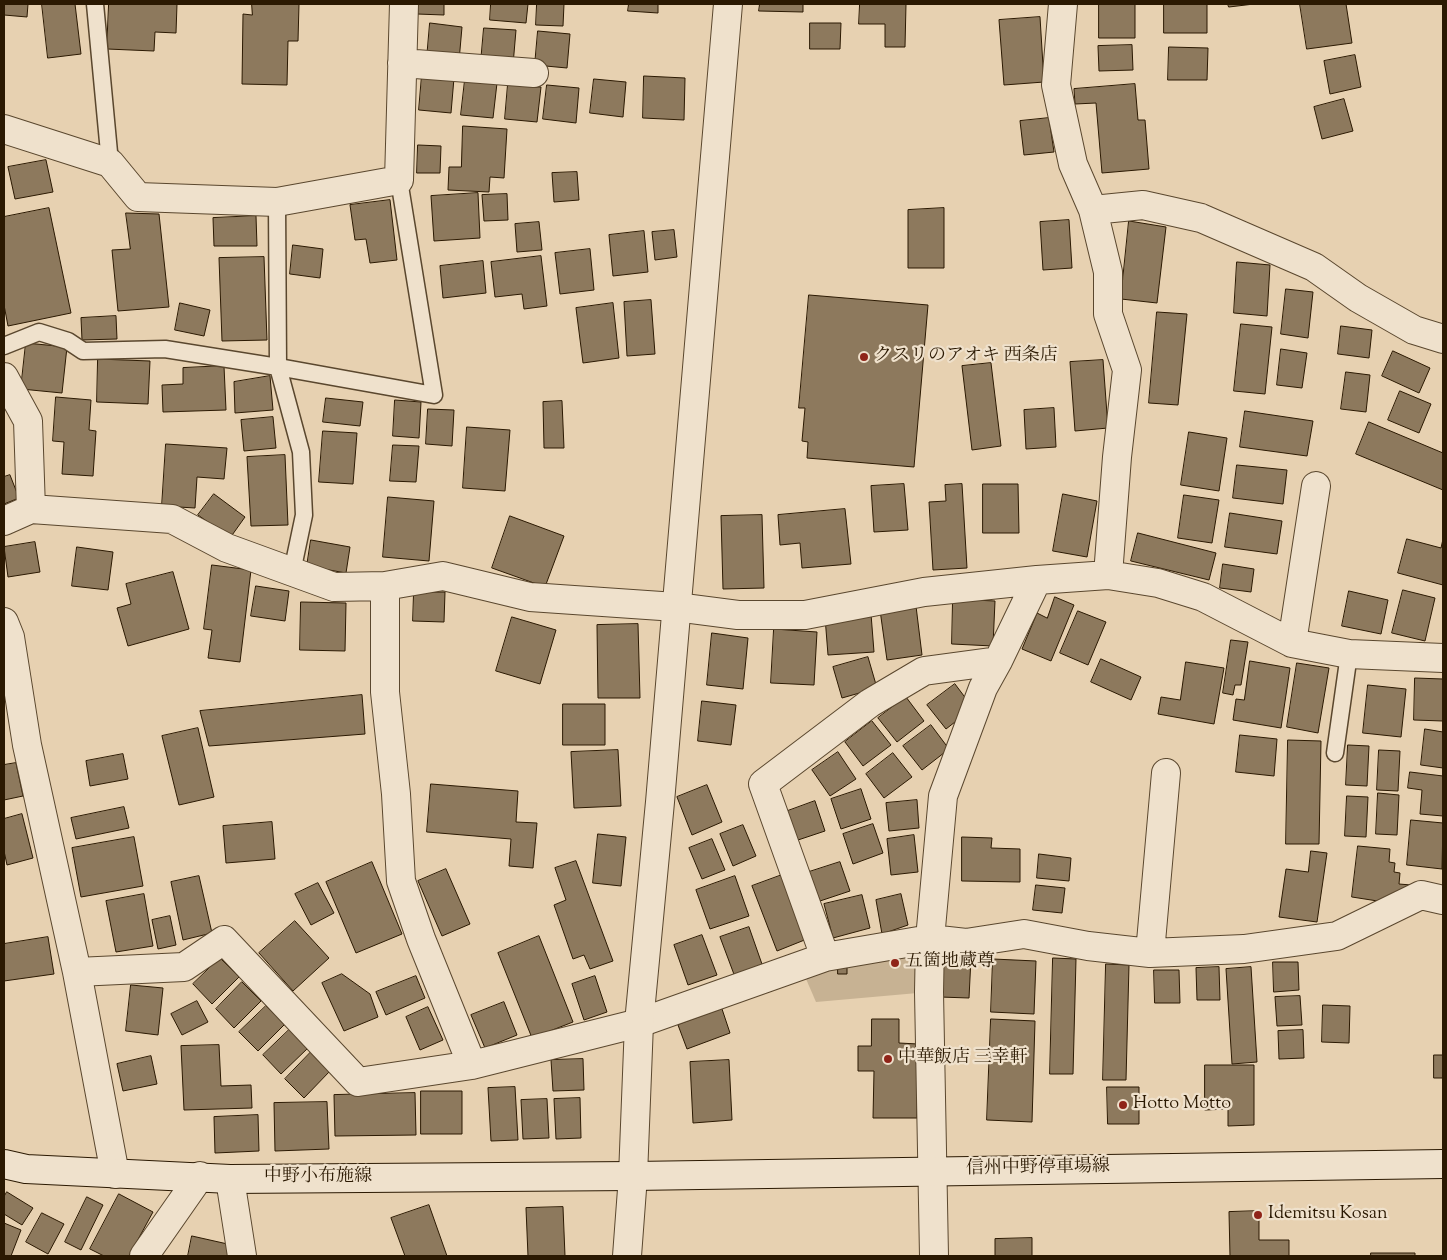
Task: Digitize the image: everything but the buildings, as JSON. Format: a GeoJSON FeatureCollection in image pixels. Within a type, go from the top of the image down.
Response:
{"type":"FeatureCollection","features":[{"type":"Feature","properties":{"kind":"street"},"geometry":{"type":"LineString","coordinates":[[4,129],[110,163],[138,197],[277,202],[399,180],[404,4]]}},
{"type":"Feature","properties":{"kind":"street"},"geometry":{"type":"LineString","coordinates":[[627,1256],[633,1176],[639,1023],[660,802],[728,4]]}},
{"type":"Feature","properties":{"kind":"street"},"geometry":{"type":"LineString","coordinates":[[1063,4],[1056,85],[1073,164],[1093,210],[1108,272],[1108,314],[1126,370],[1108,575]]}},
{"type":"Feature","properties":{"kind":"street"},"geometry":{"type":"LineString","coordinates":[[402,63],[534,74]]}},
{"type":"Feature","properties":{"kind":"street"},"geometry":{"type":"LineString","coordinates":[[1093,210],[1143,206],[1201,218],[1314,267],[1358,298],[1414,330],[1443,339]]}},
{"type":"Feature","properties":{"kind":"street"},"geometry":{"type":"LineString","coordinates":[[4,377],[28,421],[31,509]]}},
{"type":"Feature","properties":{"kind":"street"},"geometry":{"type":"LineString","coordinates":[[1292,643],[1316,486]]}},
{"type":"Feature","properties":{"kind":"street"},"geometry":{"type":"LineString","coordinates":[[4,521],[31,509],[172,519],[227,548],[334,587],[385,586],[443,576],[530,597],[676,607],[738,615],[804,615],[924,592],[1037,580],[1108,575],[1158,583],[1204,597],[1292,643],[1349,654],[1443,658]]}},
{"type":"Feature","properties":{"kind":"street"},"geometry":{"type":"LineString","coordinates":[[934,1256],[928,992],[930,939],[944,796],[983,688],[1037,580]]}},
{"type":"Feature","properties":{"kind":"street"},"geometry":{"type":"LineString","coordinates":[[385,586],[385,692],[396,794],[401,881],[421,939],[472,1065]]}},
{"type":"Feature","properties":{"kind":"street"},"geometry":{"type":"LineString","coordinates":[[4,622],[10,637],[15,748],[77,972],[115,1174]]}},
{"type":"Feature","properties":{"kind":"street"},"geometry":{"type":"LineString","coordinates":[[825,957],[763,784],[870,704],[924,671],[998,661]]}},
{"type":"Feature","properties":{"kind":"street"},"geometry":{"type":"LineString","coordinates":[[1150,953],[1166,773]]}},
{"type":"Feature","properties":{"kind":"street"},"geometry":{"type":"LineString","coordinates":[[77,972],[184,967],[224,940],[358,1082],[472,1065],[639,1023],[825,957],[930,939],[966,943],[1024,934],[1088,946],[1150,953],[1244,949],[1337,936],[1421,895],[1443,900]]}},
{"type":"Feature","properties":{"kind":"street","name":"中野小布施線"},"geometry":{"type":"LineString","coordinates":[[4,1164],[26,1169],[200,1176],[230,1179],[633,1176]]}},
{"type":"Feature","properties":{"kind":"street","name":"信州中野停車場線"},"geometry":{"type":"LineString","coordinates":[[633,1176],[1443,1164]]}},
{"type":"Feature","properties":{"kind":"street"},"geometry":{"type":"LineString","coordinates":[[144,1256],[200,1176]]}},
{"type":"Feature","properties":{"kind":"street"},"geometry":{"type":"LineString","coordinates":[[230,1179],[242,1256]]}},
{"type":"Feature","properties":{"kind":"lane"},"geometry":{"type":"LineString","coordinates":[[96,4],[110,163]]}},
{"type":"Feature","properties":{"kind":"lane"},"geometry":{"type":"LineString","coordinates":[[4,346],[39,332],[68,341],[83,351],[165,349],[434,395],[399,180]]}},
{"type":"Feature","properties":{"kind":"lane"},"geometry":{"type":"LineString","coordinates":[[277,202],[278,367],[301,452],[304,515],[292,572]]}},
{"type":"Feature","properties":{"kind":"lane"},"geometry":{"type":"LineString","coordinates":[[1335,753],[1349,654]]}},
{"type":"Feature","properties":{"kind":"shaded area"},"geometry":{"type":"Polygon","coordinates":[[[930,939],[929,992],[816,1002],[800,965],[930,939]]]}},
{"type":"Feature","properties":{"kind":"place","name":"クスリのアオキ 西条店"},"geometry":{"type":"Point","coordinates":[864,357]}},
{"type":"Feature","properties":{"kind":"place","name":"五箇地蔵尊"},"geometry":{"type":"Point","coordinates":[895,963]}},
{"type":"Feature","properties":{"kind":"place","name":"中華飯店 三幸軒"},"geometry":{"type":"Point","coordinates":[888,1059]}},
{"type":"Feature","properties":{"kind":"place","name":"Hotto Motto"},"geometry":{"type":"Point","coordinates":[1123,1105]}},
{"type":"Feature","properties":{"kind":"place","name":"Idemitsu Kosan"},"geometry":{"type":"Point","coordinates":[1258,1215]}}]}
